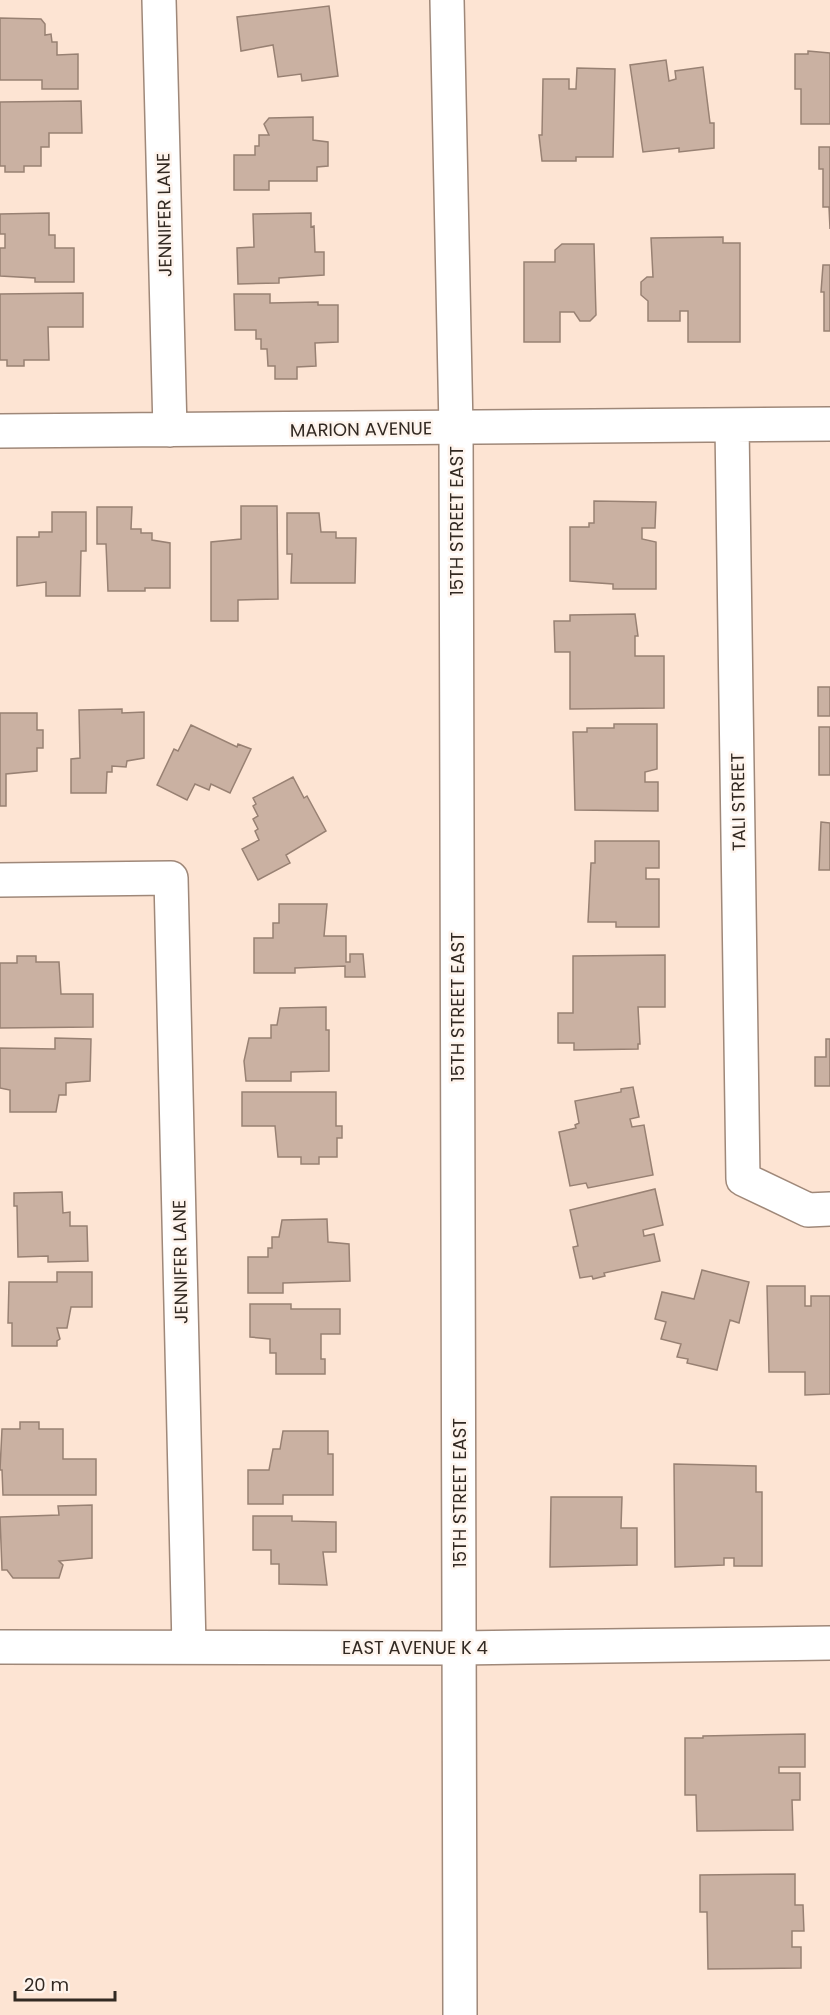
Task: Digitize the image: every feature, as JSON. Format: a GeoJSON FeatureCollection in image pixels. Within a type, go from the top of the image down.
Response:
{"type":"FeatureCollection","features":[{"type":"Feature","properties":{"kind":"street","name":"JENNIFER LANE"},"geometry":{"type":"LineString","coordinates":[[159,0],[170,430]]}},
{"type":"Feature","properties":{"kind":"street","name":"15TH STREET EAST"},"geometry":{"type":"LineString","coordinates":[[447,0],[456,428],[460,2015]]}},
{"type":"Feature","properties":{"kind":"street","name":"MARION AVENUE"},"geometry":{"type":"LineString","coordinates":[[0,431],[830,424]]}},
{"type":"Feature","properties":{"kind":"street","name":"TALI STREET"},"geometry":{"type":"LineString","coordinates":[[732,425],[743,1179],[808,1210],[830,1209]]}},
{"type":"Feature","properties":{"kind":"street","name":"JENNIFER LANE"},"geometry":{"type":"LineString","coordinates":[[0,880],[171,878],[189,1647]]}},
{"type":"Feature","properties":{"kind":"street","name":"EAST AVENUE K 4"},"geometry":{"type":"LineString","coordinates":[[0,1647],[459,1648],[830,1643]]}},
{"type":"Feature","properties":{"kind":"building"},"geometry":{"type":"Polygon","coordinates":[[[329,6],[338,76],[302,81],[301,74],[278,77],[273,45],[241,51],[237,17],[329,6]]]}},
{"type":"Feature","properties":{"kind":"building"},"geometry":{"type":"Polygon","coordinates":[[[0,18],[41,19],[45,24],[45,35],[51,34],[52,42],[57,42],[57,55],[78,54],[78,89],[42,89],[42,80],[0,80],[0,18]]]}},
{"type":"Feature","properties":{"kind":"building"},"geometry":{"type":"Polygon","coordinates":[[[808,51],[830,53],[830,124],[801,124],[801,89],[795,89],[795,54],[808,54],[808,51]]]}},
{"type":"Feature","properties":{"kind":"building"},"geometry":{"type":"Polygon","coordinates":[[[666,60],[669,81],[676,79],[675,71],[703,67],[710,123],[714,123],[714,148],[679,152],[679,148],[643,152],[630,65],[666,60]]]}},
{"type":"Feature","properties":{"kind":"building"},"geometry":{"type":"Polygon","coordinates":[[[577,68],[615,69],[613,157],[576,157],[576,161],[542,161],[539,135],[542,135],[543,79],[569,79],[569,89],[576,89],[577,68]]]}},
{"type":"Feature","properties":{"kind":"building"},"geometry":{"type":"Polygon","coordinates":[[[81,101],[82,133],[49,133],[49,147],[41,147],[41,166],[24,166],[24,172],[5,172],[5,166],[0,166],[0,102],[81,101]]]}},
{"type":"Feature","properties":{"kind":"building"},"geometry":{"type":"Polygon","coordinates":[[[313,117],[313,140],[328,142],[328,166],[317,167],[317,181],[269,181],[269,190],[234,190],[234,155],[255,155],[255,146],[259,146],[259,135],[269,135],[264,124],[269,118],[313,117]]]}},
{"type":"Feature","properties":{"kind":"building"},"geometry":{"type":"Polygon","coordinates":[[[819,147],[830,147],[830,229],[829,207],[823,207],[823,169],[819,169],[819,147]]]}},
{"type":"Feature","properties":{"kind":"building"},"geometry":{"type":"Polygon","coordinates":[[[49,213],[49,235],[55,235],[55,248],[74,248],[74,282],[35,282],[35,278],[0,276],[0,248],[5,248],[5,234],[0,234],[0,214],[49,213]]]}},
{"type":"Feature","properties":{"kind":"building"},"geometry":{"type":"Polygon","coordinates":[[[311,213],[315,252],[324,252],[324,275],[279,278],[279,283],[238,284],[237,248],[254,247],[253,214],[311,213]]]}},
{"type":"Feature","properties":{"kind":"building"},"geometry":{"type":"Polygon","coordinates":[[[723,237],[723,243],[740,243],[740,342],[688,342],[688,311],[680,311],[680,321],[648,321],[648,301],[641,295],[641,282],[647,277],[653,277],[651,238],[723,237]]]}},
{"type":"Feature","properties":{"kind":"building"},"geometry":{"type":"Polygon","coordinates":[[[562,244],[594,244],[596,315],[590,321],[580,321],[574,312],[560,312],[560,342],[524,342],[524,262],[555,262],[555,250],[562,244]]]}},
{"type":"Feature","properties":{"kind":"building"},"geometry":{"type":"Polygon","coordinates":[[[823,265],[830,265],[830,331],[824,331],[824,292],[821,292],[823,265]]]}},
{"type":"Feature","properties":{"kind":"building"},"geometry":{"type":"Polygon","coordinates":[[[83,293],[83,327],[48,327],[49,360],[24,360],[24,366],[7,366],[7,360],[0,360],[0,294],[83,293]]]}},
{"type":"Feature","properties":{"kind":"building"},"geometry":{"type":"Polygon","coordinates":[[[234,294],[270,294],[270,303],[318,302],[318,305],[338,305],[338,342],[315,343],[316,366],[297,367],[297,379],[275,379],[275,366],[268,366],[267,349],[261,349],[261,339],[256,339],[256,330],[235,330],[234,294]]]}},
{"type":"Feature","properties":{"kind":"building"},"geometry":{"type":"Polygon","coordinates":[[[594,501],[656,502],[655,528],[642,528],[642,539],[656,542],[656,589],[613,589],[613,584],[570,581],[570,527],[589,527],[589,523],[594,523],[594,501]]]}},
{"type":"Feature","properties":{"kind":"building"},"geometry":{"type":"Polygon","coordinates":[[[241,506],[277,506],[278,599],[238,600],[238,621],[211,621],[211,542],[241,539],[241,506]]]}},
{"type":"Feature","properties":{"kind":"building"},"geometry":{"type":"Polygon","coordinates":[[[97,507],[132,507],[131,529],[141,529],[141,533],[152,533],[152,540],[170,543],[170,588],[108,591],[106,544],[97,544],[97,507]]]}},
{"type":"Feature","properties":{"kind":"building"},"geometry":{"type":"Polygon","coordinates":[[[52,512],[86,512],[86,551],[81,551],[80,596],[46,596],[46,582],[17,586],[17,537],[39,537],[39,532],[52,532],[52,512]]]}},
{"type":"Feature","properties":{"kind":"building"},"geometry":{"type":"Polygon","coordinates":[[[287,513],[319,513],[321,532],[336,532],[336,538],[356,538],[355,583],[291,583],[292,554],[287,554],[287,513]]]}},
{"type":"Feature","properties":{"kind":"building"},"geometry":{"type":"Polygon","coordinates":[[[635,614],[638,636],[635,636],[635,656],[664,656],[664,708],[570,709],[570,652],[555,652],[554,621],[570,621],[570,615],[635,614]]]}},
{"type":"Feature","properties":{"kind":"building"},"geometry":{"type":"Polygon","coordinates":[[[818,687],[830,687],[830,716],[818,716],[818,687]]]}},
{"type":"Feature","properties":{"kind":"building"},"geometry":{"type":"Polygon","coordinates":[[[122,709],[122,713],[144,712],[144,758],[127,761],[126,767],[112,766],[112,772],[107,772],[106,793],[71,793],[71,759],[80,758],[79,710],[122,709]]]}},
{"type":"Feature","properties":{"kind":"building"},"geometry":{"type":"Polygon","coordinates":[[[0,713],[37,713],[37,730],[43,730],[43,748],[37,748],[37,771],[6,774],[6,806],[0,806],[0,713]]]}},
{"type":"Feature","properties":{"kind":"building"},"geometry":{"type":"Polygon","coordinates":[[[614,724],[657,724],[657,769],[645,772],[645,782],[658,782],[658,811],[575,810],[573,732],[587,732],[587,728],[614,728],[614,724]]]}},
{"type":"Feature","properties":{"kind":"building"},"geometry":{"type":"Polygon","coordinates":[[[191,725],[237,747],[238,744],[251,749],[230,793],[211,784],[209,790],[195,784],[187,800],[157,785],[174,749],[178,751],[191,725]]]}},
{"type":"Feature","properties":{"kind":"building"},"geometry":{"type":"Polygon","coordinates":[[[819,727],[830,727],[830,775],[819,775],[819,727]]]}},
{"type":"Feature","properties":{"kind":"building"},"geometry":{"type":"Polygon","coordinates":[[[293,777],[304,798],[307,796],[326,831],[286,855],[290,863],[258,880],[242,849],[259,840],[255,831],[258,829],[253,819],[258,816],[253,806],[256,804],[253,798],[293,777]]]}},
{"type":"Feature","properties":{"kind":"building"},"geometry":{"type":"Polygon","coordinates":[[[821,822],[830,823],[830,870],[819,870],[821,822]]]}},
{"type":"Feature","properties":{"kind":"building"},"geometry":{"type":"Polygon","coordinates":[[[595,841],[659,841],[659,868],[646,868],[646,879],[659,879],[659,927],[616,927],[616,922],[588,922],[591,863],[595,863],[595,841]]]}},
{"type":"Feature","properties":{"kind":"building"},"geometry":{"type":"Polygon","coordinates":[[[279,904],[327,904],[324,936],[346,936],[346,962],[350,962],[350,954],[363,954],[365,977],[345,977],[345,966],[295,968],[295,973],[254,973],[254,938],[273,938],[273,923],[279,923],[279,904]]]}},
{"type":"Feature","properties":{"kind":"building"},"geometry":{"type":"Polygon","coordinates":[[[665,955],[665,1007],[638,1007],[640,1044],[638,1044],[638,1049],[574,1050],[574,1043],[558,1043],[558,1013],[573,1013],[573,956],[665,955]]]}},
{"type":"Feature","properties":{"kind":"building"},"geometry":{"type":"Polygon","coordinates":[[[17,956],[36,956],[36,962],[59,962],[61,994],[93,994],[93,1027],[0,1028],[0,963],[17,963],[17,956]]]}},
{"type":"Feature","properties":{"kind":"building"},"geometry":{"type":"Polygon","coordinates":[[[326,1007],[326,1030],[329,1030],[329,1071],[291,1072],[291,1081],[246,1081],[244,1061],[249,1038],[271,1038],[271,1025],[277,1025],[280,1008],[326,1007]]]}},
{"type":"Feature","properties":{"kind":"building"},"geometry":{"type":"Polygon","coordinates":[[[55,1038],[91,1039],[90,1081],[66,1083],[66,1095],[59,1095],[56,1112],[10,1112],[10,1090],[0,1088],[0,1048],[55,1049],[55,1038]]]}},
{"type":"Feature","properties":{"kind":"building"},"geometry":{"type":"Polygon","coordinates":[[[826,1039],[830,1039],[830,1086],[815,1086],[815,1057],[826,1057],[826,1039]]]}},
{"type":"Feature","properties":{"kind":"building"},"geometry":{"type":"Polygon","coordinates":[[[633,1087],[639,1117],[630,1119],[632,1127],[644,1125],[653,1175],[588,1188],[586,1183],[570,1186],[559,1132],[576,1128],[575,1125],[579,1123],[575,1101],[621,1092],[621,1089],[633,1087]]]}},
{"type":"Feature","properties":{"kind":"building"},"geometry":{"type":"Polygon","coordinates":[[[242,1092],[336,1092],[336,1126],[342,1126],[342,1138],[337,1138],[337,1157],[319,1157],[319,1164],[301,1164],[301,1157],[278,1157],[275,1126],[242,1126],[242,1092]]]}},
{"type":"Feature","properties":{"kind":"building"},"geometry":{"type":"Polygon","coordinates":[[[655,1189],[663,1225],[643,1230],[644,1236],[654,1234],[660,1261],[604,1273],[605,1276],[593,1279],[592,1276],[580,1278],[573,1247],[578,1246],[570,1210],[655,1189]]]}},
{"type":"Feature","properties":{"kind":"building"},"geometry":{"type":"Polygon","coordinates":[[[62,1192],[63,1213],[70,1212],[70,1226],[87,1226],[88,1261],[48,1262],[48,1256],[18,1257],[17,1206],[14,1206],[14,1193],[62,1192]]]}},
{"type":"Feature","properties":{"kind":"building"},"geometry":{"type":"Polygon","coordinates":[[[327,1219],[328,1242],[349,1244],[350,1281],[283,1283],[283,1293],[248,1293],[248,1257],[268,1257],[268,1248],[272,1248],[272,1237],[279,1237],[282,1220],[327,1219]]]}},
{"type":"Feature","properties":{"kind":"building"},"geometry":{"type":"Polygon","coordinates":[[[702,1270],[749,1282],[739,1323],[730,1320],[717,1370],[687,1363],[688,1359],[677,1357],[681,1344],[661,1339],[666,1322],[655,1319],[662,1292],[694,1299],[702,1270]]]}},
{"type":"Feature","properties":{"kind":"building"},"geometry":{"type":"Polygon","coordinates":[[[57,1272],[92,1272],[92,1307],[71,1307],[67,1328],[57,1328],[60,1339],[57,1341],[57,1346],[12,1346],[12,1323],[8,1323],[9,1282],[57,1282],[57,1272]]]}},
{"type":"Feature","properties":{"kind":"building"},"geometry":{"type":"Polygon","coordinates":[[[767,1286],[805,1286],[805,1306],[811,1306],[811,1296],[830,1296],[830,1394],[805,1395],[805,1372],[769,1372],[767,1286]]]}},
{"type":"Feature","properties":{"kind":"building"},"geometry":{"type":"Polygon","coordinates":[[[250,1304],[291,1304],[291,1309],[340,1309],[340,1334],[321,1334],[321,1359],[325,1359],[325,1374],[276,1374],[276,1353],[270,1353],[270,1339],[250,1337],[250,1304]]]}},
{"type":"Feature","properties":{"kind":"building"},"geometry":{"type":"Polygon","coordinates":[[[20,1422],[39,1422],[39,1429],[63,1429],[63,1459],[96,1459],[96,1495],[3,1495],[2,1470],[0,1470],[2,1429],[20,1429],[20,1422]]]}},
{"type":"Feature","properties":{"kind":"building"},"geometry":{"type":"Polygon","coordinates":[[[283,1431],[328,1431],[328,1454],[333,1454],[333,1495],[283,1495],[283,1504],[248,1504],[248,1470],[269,1470],[273,1449],[280,1449],[283,1431]]]}},
{"type":"Feature","properties":{"kind":"building"},"geometry":{"type":"Polygon","coordinates":[[[674,1464],[756,1466],[756,1492],[762,1492],[762,1566],[734,1566],[734,1558],[724,1558],[724,1565],[675,1567],[674,1464]]]}},
{"type":"Feature","properties":{"kind":"building"},"geometry":{"type":"Polygon","coordinates":[[[551,1497],[622,1497],[621,1528],[637,1528],[637,1565],[550,1567],[551,1497]]]}},
{"type":"Feature","properties":{"kind":"building"},"geometry":{"type":"Polygon","coordinates":[[[92,1505],[92,1558],[59,1561],[63,1565],[59,1578],[13,1578],[7,1570],[2,1570],[0,1517],[59,1515],[58,1506],[92,1505]]]}},
{"type":"Feature","properties":{"kind":"building"},"geometry":{"type":"Polygon","coordinates":[[[253,1516],[292,1516],[292,1521],[336,1522],[336,1552],[323,1552],[327,1585],[279,1584],[279,1564],[271,1564],[271,1550],[253,1550],[253,1516]]]}},
{"type":"Feature","properties":{"kind":"building"},"geometry":{"type":"Polygon","coordinates":[[[805,1734],[805,1767],[779,1767],[779,1773],[800,1773],[800,1800],[792,1800],[793,1830],[697,1831],[696,1795],[685,1795],[685,1738],[805,1734]]]}},
{"type":"Feature","properties":{"kind":"building"},"geometry":{"type":"Polygon","coordinates":[[[795,1874],[795,1905],[803,1905],[804,1931],[792,1931],[792,1947],[801,1947],[801,1968],[708,1969],[707,1912],[700,1912],[700,1875],[795,1874]]]}}]}
